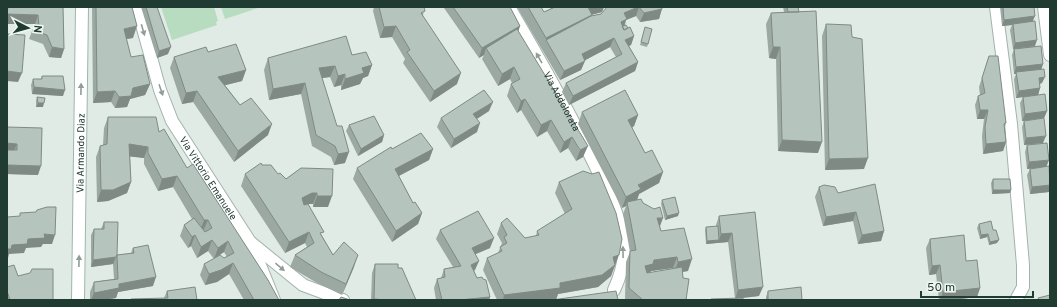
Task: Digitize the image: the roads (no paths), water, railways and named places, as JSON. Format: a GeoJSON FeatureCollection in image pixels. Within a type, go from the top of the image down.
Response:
{"type":"FeatureCollection","features":[{"type":"Feature","properties":{"kind":"street","name":"Via Armando Diaz"},"geometry":{"type":"LineString","coordinates":[[78,300],[82,7]]}},
{"type":"Feature","properties":{"kind":"street","name":"Via Vittorio Emanuele"},"geometry":{"type":"LineString","coordinates":[[137,7],[160,90],[172,121],[250,242],[303,285],[343,300]]}},
{"type":"Feature","properties":{"kind":"street","name":"Via Addolorata"},"geometry":{"type":"LineString","coordinates":[[509,7],[567,106],[605,187],[618,220],[624,254],[617,295]]}},
{"type":"Feature","properties":{"kind":"street"},"geometry":{"type":"LineString","coordinates":[[996,7],[1011,124],[1023,265],[1023,288],[1016,300]]}},
{"type":"Feature","properties":{"kind":"street"},"geometry":{"type":"LineString","coordinates":[[1044,7],[1050,55]]}},
{"type":"Feature","properties":{"kind":"street"},"geometry":{"type":"LineString","coordinates":[[250,242],[274,300]]}},
{"type":"Feature","properties":{"kind":"street"},"geometry":{"type":"LineString","coordinates":[[602,295],[617,295]]}}]}
